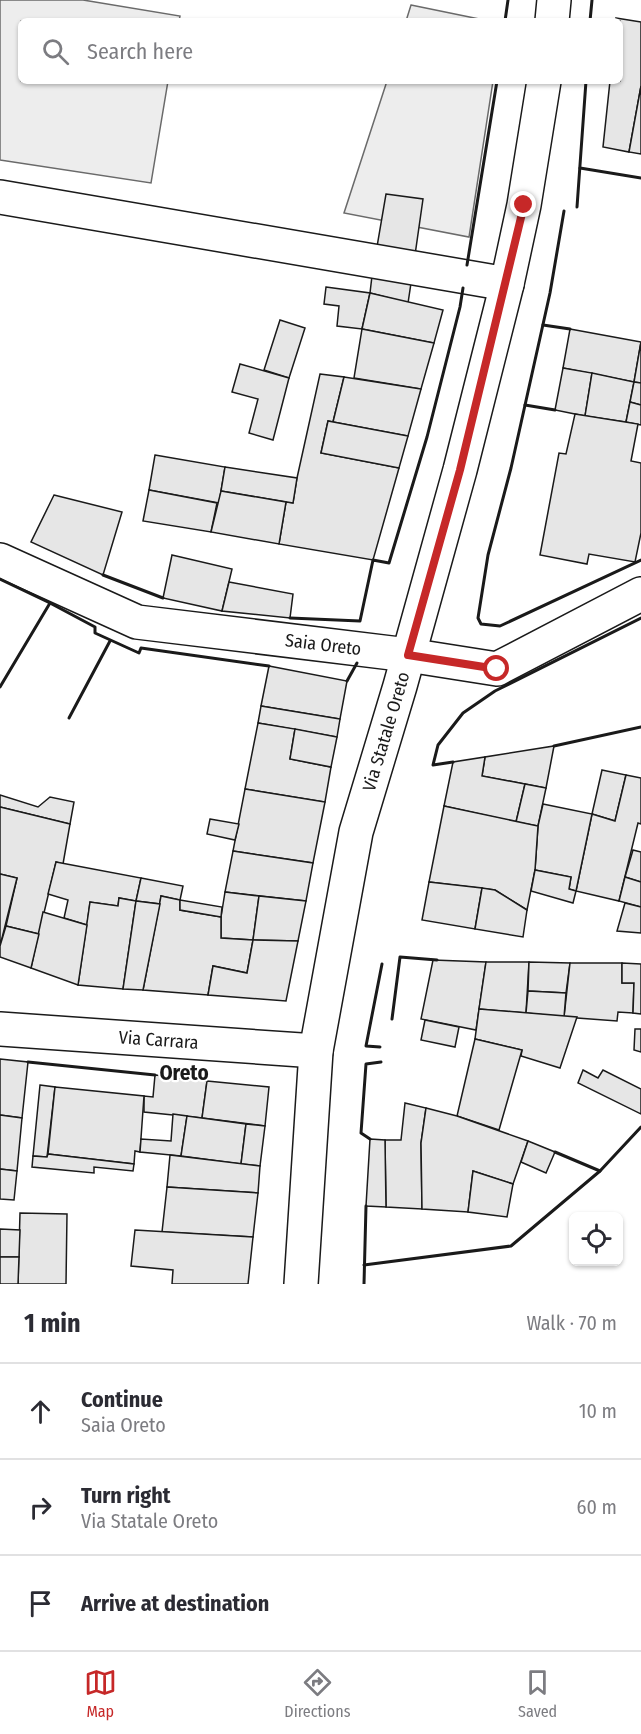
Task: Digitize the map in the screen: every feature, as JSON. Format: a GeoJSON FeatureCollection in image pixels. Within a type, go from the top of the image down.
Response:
{"type":"FeatureCollection","features":[{"type":"Feature","properties":{"kind":"main road"},"geometry":{"type":"LineString","coordinates":[[552,18],[554,0]]}},
{"type":"Feature","properties":{"kind":"main road","name":"Via Statale Oreto"},"geometry":{"type":"LineString","coordinates":[[302,1284],[316,1051],[356,832],[460,470],[507,284],[524,205],[544,84]]}},
{"type":"Feature","properties":{"kind":"main road"},"geometry":{"type":"LineString","coordinates":[[0,197],[507,284]]}},
{"type":"Feature","properties":{"kind":"main road","name":"Saia Oreto"},"geometry":{"type":"LineString","coordinates":[[0,560],[137,622],[408,655],[497,669],[641,594]]}},
{"type":"Feature","properties":{"kind":"main road","name":"Via Carrara"},"geometry":{"type":"LineString","coordinates":[[0,1029],[316,1051]]}},
{"type":"Feature","properties":{"kind":"shaded area"},"geometry":{"type":"Polygon","coordinates":[[[0,0],[83,0],[180,16],[180,18],[18,18],[18,84],[168,84],[151,183],[0,160],[0,0]]]}},
{"type":"Feature","properties":{"kind":"shaded area"},"geometry":{"type":"Polygon","coordinates":[[[411,5],[474,18],[407,18],[411,5]]]}},
{"type":"Feature","properties":{"kind":"shaded area"},"geometry":{"type":"Polygon","coordinates":[[[386,84],[493,84],[469,237],[344,213],[386,84]]]}},
{"type":"Feature","properties":{"kind":"building"},"geometry":{"type":"Polygon","coordinates":[[[623,19],[641,22],[641,86],[629,152],[603,147],[610,84],[623,84],[623,19]]]}},
{"type":"Feature","properties":{"kind":"building"},"geometry":{"type":"Polygon","coordinates":[[[641,86],[641,154],[629,152],[641,86]]]}},
{"type":"Feature","properties":{"kind":"building"},"geometry":{"type":"Polygon","coordinates":[[[386,194],[423,199],[411,283],[372,276],[386,194]]]}},
{"type":"Feature","properties":{"kind":"building"},"geometry":{"type":"Polygon","coordinates":[[[372,276],[411,283],[408,303],[370,293],[372,276]]]}},
{"type":"Feature","properties":{"kind":"building"},"geometry":{"type":"Polygon","coordinates":[[[326,287],[370,293],[362,329],[337,326],[339,306],[324,304],[326,287]]]}},
{"type":"Feature","properties":{"kind":"building"},"geometry":{"type":"Polygon","coordinates":[[[370,293],[443,310],[434,343],[362,329],[370,293]]]}},
{"type":"Feature","properties":{"kind":"building"},"geometry":{"type":"Polygon","coordinates":[[[280,320],[305,328],[289,378],[264,370],[280,320]]]}},
{"type":"Feature","properties":{"kind":"building"},"geometry":{"type":"Polygon","coordinates":[[[362,329],[434,343],[421,389],[354,378],[362,329]]]}},
{"type":"Feature","properties":{"kind":"building"},"geometry":{"type":"Polygon","coordinates":[[[570,329],[641,342],[634,382],[563,368],[570,329]]]}},
{"type":"Feature","properties":{"kind":"building"},"geometry":{"type":"Polygon","coordinates":[[[641,342],[641,383],[634,382],[641,342]]]}},
{"type":"Feature","properties":{"kind":"building"},"geometry":{"type":"Polygon","coordinates":[[[240,364],[289,378],[273,440],[249,433],[258,399],[232,392],[240,364]]]}},
{"type":"Feature","properties":{"kind":"building"},"geometry":{"type":"Polygon","coordinates":[[[563,368],[592,373],[585,416],[555,410],[563,368]]]}},
{"type":"Feature","properties":{"kind":"building"},"geometry":{"type":"Polygon","coordinates":[[[592,373],[634,382],[626,422],[585,416],[592,373]]]}},
{"type":"Feature","properties":{"kind":"building"},"geometry":{"type":"Polygon","coordinates":[[[320,374],[344,377],[333,422],[328,421],[321,453],[399,468],[373,560],[279,544],[286,502],[293,503],[320,374]]]}},
{"type":"Feature","properties":{"kind":"building"},"geometry":{"type":"Polygon","coordinates":[[[344,377],[421,389],[408,436],[333,422],[344,377]]]}},
{"type":"Feature","properties":{"kind":"building"},"geometry":{"type":"Polygon","coordinates":[[[634,382],[641,383],[641,405],[630,402],[634,382]]]}},
{"type":"Feature","properties":{"kind":"building"},"geometry":{"type":"Polygon","coordinates":[[[630,402],[641,405],[641,425],[626,422],[630,402]]]}},
{"type":"Feature","properties":{"kind":"building"},"geometry":{"type":"Polygon","coordinates":[[[575,414],[638,424],[631,461],[641,463],[641,533],[635,562],[589,554],[587,564],[540,555],[559,453],[566,454],[575,414]]]}},
{"type":"Feature","properties":{"kind":"building"},"geometry":{"type":"Polygon","coordinates":[[[328,421],[408,436],[399,468],[321,453],[328,421]]]}},
{"type":"Feature","properties":{"kind":"building"},"geometry":{"type":"Polygon","coordinates":[[[155,455],[225,467],[219,503],[149,490],[155,455]]]}},
{"type":"Feature","properties":{"kind":"building"},"geometry":{"type":"Polygon","coordinates":[[[225,467],[297,478],[293,503],[221,491],[225,467]]]}},
{"type":"Feature","properties":{"kind":"building"},"geometry":{"type":"Polygon","coordinates":[[[149,490],[217,503],[211,532],[143,521],[149,490]]]}},
{"type":"Feature","properties":{"kind":"building"},"geometry":{"type":"Polygon","coordinates":[[[221,491],[286,502],[279,544],[211,532],[221,491]]]}},
{"type":"Feature","properties":{"kind":"building"},"geometry":{"type":"Polygon","coordinates":[[[54,495],[122,512],[103,575],[31,542],[54,495]]]}},
{"type":"Feature","properties":{"kind":"building"},"geometry":{"type":"Polygon","coordinates":[[[172,555],[232,569],[222,611],[163,598],[172,555]]]}},
{"type":"Feature","properties":{"kind":"building"},"geometry":{"type":"Polygon","coordinates":[[[229,582],[293,594],[290,618],[222,611],[229,582]]]}},
{"type":"Feature","properties":{"kind":"building"},"geometry":{"type":"Polygon","coordinates":[[[269,666],[347,681],[340,719],[261,706],[269,666]]]}},
{"type":"Feature","properties":{"kind":"building"},"geometry":{"type":"Polygon","coordinates":[[[261,706],[340,719],[337,737],[258,723],[261,706]]]}},
{"type":"Feature","properties":{"kind":"building"},"geometry":{"type":"Polygon","coordinates":[[[258,723],[295,729],[290,759],[331,767],[325,802],[245,789],[258,723]]]}},
{"type":"Feature","properties":{"kind":"building"},"geometry":{"type":"Polygon","coordinates":[[[295,729],[337,737],[331,767],[290,759],[295,729]]]}},
{"type":"Feature","properties":{"kind":"building"},"geometry":{"type":"Polygon","coordinates":[[[554,746],[546,788],[482,776],[485,757],[554,746]]]}},
{"type":"Feature","properties":{"kind":"building"},"geometry":{"type":"Polygon","coordinates":[[[485,757],[482,776],[525,784],[516,822],[444,806],[453,762],[485,757]]]}},
{"type":"Feature","properties":{"kind":"building"},"geometry":{"type":"Polygon","coordinates":[[[602,770],[626,775],[615,821],[592,814],[602,770]]]}},
{"type":"Feature","properties":{"kind":"building"},"geometry":{"type":"Polygon","coordinates":[[[626,775],[641,778],[641,824],[638,823],[619,901],[576,891],[592,814],[615,821],[626,775]]]}},
{"type":"Feature","properties":{"kind":"building"},"geometry":{"type":"Polygon","coordinates":[[[525,784],[546,788],[538,826],[516,822],[525,784]]]}},
{"type":"Feature","properties":{"kind":"building"},"geometry":{"type":"Polygon","coordinates":[[[245,789],[325,802],[313,863],[233,851],[245,789]]]}},
{"type":"Feature","properties":{"kind":"building"},"geometry":{"type":"Polygon","coordinates":[[[0,795],[38,807],[50,797],[74,802],[70,824],[0,807],[0,795]]]}},
{"type":"Feature","properties":{"kind":"building"},"geometry":{"type":"Polygon","coordinates":[[[543,804],[592,814],[576,891],[569,889],[571,877],[535,870],[538,826],[543,804]]]}},
{"type":"Feature","properties":{"kind":"building"},"geometry":{"type":"Polygon","coordinates":[[[444,806],[538,826],[535,870],[527,910],[495,890],[429,882],[444,806]]]}},
{"type":"Feature","properties":{"kind":"building"},"geometry":{"type":"Polygon","coordinates":[[[0,807],[70,824],[63,864],[56,862],[39,934],[6,926],[17,878],[0,874],[0,807]]]}},
{"type":"Feature","properties":{"kind":"building"},"geometry":{"type":"Polygon","coordinates":[[[210,819],[239,824],[235,840],[207,834],[210,819]]]}},
{"type":"Feature","properties":{"kind":"building"},"geometry":{"type":"Polygon","coordinates":[[[633,850],[641,852],[641,882],[625,877],[633,850]]]}},
{"type":"Feature","properties":{"kind":"building"},"geometry":{"type":"Polygon","coordinates":[[[233,851],[313,863],[306,901],[225,892],[233,851]]]}},
{"type":"Feature","properties":{"kind":"building"},"geometry":{"type":"Polygon","coordinates":[[[56,862],[141,878],[136,901],[119,898],[118,906],[90,902],[87,925],[64,918],[68,900],[48,894],[56,862]]]}},
{"type":"Feature","properties":{"kind":"building"},"geometry":{"type":"Polygon","coordinates":[[[535,870],[571,877],[569,889],[576,891],[573,903],[531,891],[535,870]]]}},
{"type":"Feature","properties":{"kind":"building"},"geometry":{"type":"Polygon","coordinates":[[[0,874],[17,878],[0,946],[0,874]]]}},
{"type":"Feature","properties":{"kind":"building"},"geometry":{"type":"Polygon","coordinates":[[[625,877],[641,882],[641,907],[619,901],[625,877]]]}},
{"type":"Feature","properties":{"kind":"building"},"geometry":{"type":"Polygon","coordinates":[[[141,878],[183,886],[180,900],[161,896],[160,904],[136,901],[141,878]]]}},
{"type":"Feature","properties":{"kind":"building"},"geometry":{"type":"Polygon","coordinates":[[[429,882],[482,888],[475,929],[422,920],[429,882]]]}},
{"type":"Feature","properties":{"kind":"building"},"geometry":{"type":"Polygon","coordinates":[[[482,888],[495,890],[527,910],[523,937],[475,929],[482,888]]]}},
{"type":"Feature","properties":{"kind":"building"},"geometry":{"type":"Polygon","coordinates":[[[225,892],[259,896],[253,940],[221,938],[221,917],[225,892]]]}},
{"type":"Feature","properties":{"kind":"building"},"geometry":{"type":"Polygon","coordinates":[[[161,896],[180,900],[180,910],[221,917],[221,938],[253,940],[247,973],[213,966],[208,995],[143,990],[161,896]]]}},
{"type":"Feature","properties":{"kind":"building"},"geometry":{"type":"Polygon","coordinates":[[[259,896],[306,901],[298,941],[253,940],[259,896]]]}},
{"type":"Feature","properties":{"kind":"building"},"geometry":{"type":"Polygon","coordinates":[[[119,898],[136,901],[123,989],[78,985],[90,902],[118,906],[119,898]]]}},
{"type":"Feature","properties":{"kind":"building"},"geometry":{"type":"Polygon","coordinates":[[[180,900],[222,907],[221,917],[180,910],[180,900]]]}},
{"type":"Feature","properties":{"kind":"building"},"geometry":{"type":"Polygon","coordinates":[[[136,901],[160,904],[143,990],[123,989],[136,901]]]}},
{"type":"Feature","properties":{"kind":"building"},"geometry":{"type":"Polygon","coordinates":[[[625,903],[641,907],[641,933],[617,931],[625,903]]]}},
{"type":"Feature","properties":{"kind":"building"},"geometry":{"type":"Polygon","coordinates":[[[43,912],[87,925],[78,985],[31,968],[43,912]]]}},
{"type":"Feature","properties":{"kind":"building"},"geometry":{"type":"Polygon","coordinates":[[[6,926],[39,934],[31,968],[0,957],[0,946],[6,926]]]}},
{"type":"Feature","properties":{"kind":"building"},"geometry":{"type":"Polygon","coordinates":[[[253,940],[298,941],[286,1001],[208,995],[213,966],[247,973],[253,940]]]}},
{"type":"Feature","properties":{"kind":"building"},"geometry":{"type":"Polygon","coordinates":[[[433,960],[486,962],[476,1030],[421,1019],[433,960]]]}},
{"type":"Feature","properties":{"kind":"building"},"geometry":{"type":"Polygon","coordinates":[[[486,962],[529,962],[526,1013],[479,1009],[486,962]]]}},
{"type":"Feature","properties":{"kind":"building"},"geometry":{"type":"Polygon","coordinates":[[[529,962],[570,963],[566,993],[528,991],[529,962]]]}},
{"type":"Feature","properties":{"kind":"building"},"geometry":{"type":"Polygon","coordinates":[[[570,963],[622,963],[622,983],[634,983],[633,1013],[618,1012],[617,1021],[564,1017],[570,963]]]}},
{"type":"Feature","properties":{"kind":"building"},"geometry":{"type":"Polygon","coordinates":[[[622,963],[641,964],[641,1014],[633,1013],[634,983],[622,983],[622,963]]]}},
{"type":"Feature","properties":{"kind":"building"},"geometry":{"type":"Polygon","coordinates":[[[528,991],[566,993],[564,1017],[526,1013],[528,991]]]}},
{"type":"Feature","properties":{"kind":"building"},"geometry":{"type":"Polygon","coordinates":[[[479,1009],[577,1017],[560,1068],[521,1056],[522,1050],[475,1039],[479,1009]]]}},
{"type":"Feature","properties":{"kind":"building"},"geometry":{"type":"Polygon","coordinates":[[[425,1020],[459,1027],[455,1047],[421,1040],[425,1020]]]}},
{"type":"Feature","properties":{"kind":"building"},"geometry":{"type":"Polygon","coordinates":[[[635,1029],[641,1029],[641,1052],[634,1050],[635,1029]]]}},
{"type":"Feature","properties":{"kind":"building"},"geometry":{"type":"Polygon","coordinates":[[[475,1039],[522,1050],[499,1130],[457,1116],[475,1039]]]}},
{"type":"Feature","properties":{"kind":"building"},"geometry":{"type":"Polygon","coordinates":[[[0,1059],[28,1062],[22,1118],[0,1115],[0,1059]]]}},
{"type":"Feature","properties":{"kind":"building"},"geometry":{"type":"Polygon","coordinates":[[[583,1070],[598,1078],[603,1070],[641,1089],[641,1114],[578,1083],[583,1070]]]}},
{"type":"Feature","properties":{"kind":"building"},"geometry":{"type":"Polygon","coordinates":[[[155,1075],[207,1081],[202,1118],[144,1112],[144,1096],[153,1097],[155,1075]]]}},
{"type":"Feature","properties":{"kind":"building"},"geometry":{"type":"Polygon","coordinates":[[[207,1081],[269,1087],[265,1126],[202,1118],[207,1081]]]}},
{"type":"Feature","properties":{"kind":"building"},"geometry":{"type":"Polygon","coordinates":[[[40,1085],[55,1087],[47,1157],[33,1156],[40,1085]]]}},
{"type":"Feature","properties":{"kind":"building"},"geometry":{"type":"Polygon","coordinates":[[[55,1087],[144,1096],[140,1152],[135,1151],[134,1164],[48,1154],[55,1087]]]}},
{"type":"Feature","properties":{"kind":"building"},"geometry":{"type":"Polygon","coordinates":[[[405,1103],[426,1108],[421,1143],[422,1209],[386,1207],[385,1140],[401,1140],[405,1103]]]}},
{"type":"Feature","properties":{"kind":"building"},"geometry":{"type":"Polygon","coordinates":[[[426,1108],[457,1116],[528,1141],[513,1184],[473,1171],[468,1212],[422,1209],[421,1143],[426,1108]]]}},
{"type":"Feature","properties":{"kind":"building"},"geometry":{"type":"Polygon","coordinates":[[[173,1114],[187,1116],[181,1156],[140,1152],[141,1139],[171,1141],[173,1114]]]}},
{"type":"Feature","properties":{"kind":"building"},"geometry":{"type":"Polygon","coordinates":[[[0,1115],[22,1118],[17,1171],[0,1169],[0,1115]]]}},
{"type":"Feature","properties":{"kind":"building"},"geometry":{"type":"Polygon","coordinates":[[[187,1116],[246,1124],[241,1164],[181,1156],[187,1116]]]}},
{"type":"Feature","properties":{"kind":"building"},"geometry":{"type":"Polygon","coordinates":[[[246,1124],[265,1126],[260,1166],[241,1164],[246,1124]]]}},
{"type":"Feature","properties":{"kind":"building"},"geometry":{"type":"Polygon","coordinates":[[[370,1139],[385,1140],[386,1207],[366,1206],[370,1139]]]}},
{"type":"Feature","properties":{"kind":"building"},"geometry":{"type":"Polygon","coordinates":[[[528,1141],[555,1152],[546,1173],[521,1162],[528,1141]]]}},
{"type":"Feature","properties":{"kind":"building"},"geometry":{"type":"Polygon","coordinates":[[[48,1154],[134,1164],[133,1171],[94,1167],[94,1173],[32,1167],[33,1156],[47,1157],[48,1154]]]}},
{"type":"Feature","properties":{"kind":"building"},"geometry":{"type":"Polygon","coordinates":[[[170,1155],[260,1166],[258,1193],[167,1187],[170,1155]]]}},
{"type":"Feature","properties":{"kind":"building"},"geometry":{"type":"Polygon","coordinates":[[[0,1169],[17,1171],[14,1200],[0,1199],[0,1169]]]}},
{"type":"Feature","properties":{"kind":"building"},"geometry":{"type":"Polygon","coordinates":[[[473,1171],[513,1184],[507,1217],[468,1212],[473,1171]]]}},
{"type":"Feature","properties":{"kind":"building"},"geometry":{"type":"Polygon","coordinates":[[[167,1187],[258,1193],[253,1237],[162,1232],[167,1187]]]}},
{"type":"Feature","properties":{"kind":"building"},"geometry":{"type":"Polygon","coordinates":[[[20,1213],[67,1214],[66,1284],[18,1284],[20,1213]]]}},
{"type":"Feature","properties":{"kind":"building"},"geometry":{"type":"Polygon","coordinates":[[[0,1229],[20,1230],[19,1257],[0,1257],[0,1229]]]}},
{"type":"Feature","properties":{"kind":"building"},"geometry":{"type":"Polygon","coordinates":[[[135,1230],[253,1237],[248,1284],[172,1284],[173,1270],[131,1266],[135,1230]]]}},
{"type":"Feature","properties":{"kind":"building"},"geometry":{"type":"Polygon","coordinates":[[[0,1257],[19,1257],[18,1284],[0,1284],[0,1257]]]}},
{"type":"Feature","properties":{"kind":"wall"},"geometry":{"type":"LineString","coordinates":[[505,18],[508,0]]}},
{"type":"Feature","properties":{"kind":"wall"},"geometry":{"type":"LineString","coordinates":[[590,18],[592,0]]}},
{"type":"Feature","properties":{"kind":"wall"},"geometry":{"type":"LineString","coordinates":[[467,265],[497,84]]}},
{"type":"Feature","properties":{"kind":"wall"},"geometry":{"type":"LineString","coordinates":[[577,207],[586,84]]}},
{"type":"Feature","properties":{"kind":"wall"},"geometry":{"type":"LineString","coordinates":[[580,168],[641,178]]}},
{"type":"Feature","properties":{"kind":"wall"},"geometry":{"type":"LineString","coordinates":[[564,211],[550,293],[511,468],[488,555],[478,618],[481,624],[500,626],[641,560]]}},
{"type":"Feature","properties":{"kind":"wall"},"geometry":{"type":"LineString","coordinates":[[290,618],[360,621],[373,560],[389,563],[427,437],[463,288]]}},
{"type":"Feature","properties":{"kind":"wall"},"geometry":{"type":"LineString","coordinates":[[543,325],[570,329]]}},
{"type":"Feature","properties":{"kind":"wall"},"geometry":{"type":"LineString","coordinates":[[525,405],[555,410]]}},
{"type":"Feature","properties":{"kind":"wall"},"geometry":{"type":"LineString","coordinates":[[103,575],[163,598]]}},
{"type":"Feature","properties":{"kind":"wall"},"geometry":{"type":"LineString","coordinates":[[0,579],[50,603],[0,687]]}},
{"type":"Feature","properties":{"kind":"wall"},"geometry":{"type":"LineString","coordinates":[[50,603],[95,627],[95,633],[139,653],[141,648],[269,666]]}},
{"type":"Feature","properties":{"kind":"wall"},"geometry":{"type":"LineString","coordinates":[[453,762],[433,765],[438,745],[463,713],[495,691],[641,618]]}},
{"type":"Feature","properties":{"kind":"wall"},"geometry":{"type":"LineString","coordinates":[[69,718],[110,641]]}},
{"type":"Feature","properties":{"kind":"wall"},"geometry":{"type":"LineString","coordinates":[[347,681],[357,663]]}},
{"type":"Feature","properties":{"kind":"wall"},"geometry":{"type":"LineString","coordinates":[[554,746],[641,727]]}},
{"type":"Feature","properties":{"kind":"wall"},"geometry":{"type":"LineString","coordinates":[[392,1019],[400,957],[437,960]]}},
{"type":"Feature","properties":{"kind":"wall"},"geometry":{"type":"LineString","coordinates":[[380,1047],[366,1046],[382,964]]}},
{"type":"Feature","properties":{"kind":"wall"},"geometry":{"type":"LineString","coordinates":[[28,1062],[155,1075]]}},
{"type":"Feature","properties":{"kind":"wall"},"geometry":{"type":"LineString","coordinates":[[370,1139],[361,1133],[366,1064],[381,1062]]}},
{"type":"Feature","properties":{"kind":"wall"},"geometry":{"type":"LineString","coordinates":[[364,1265],[511,1246],[600,1171],[641,1127]]}},
{"type":"Feature","properties":{"kind":"wall"},"geometry":{"type":"LineString","coordinates":[[555,1152],[600,1171]]}},
{"type":"Feature","properties":{"kind":"wall"},"geometry":{"type":"LineString","coordinates":[[364,1284],[366,1206]]}},
{"type":"Feature","properties":{"kind":"district","name":"Oreto"},"geometry":{"type":"Point","coordinates":[184,1073]}},
{"type":"Feature","properties":{"kind":"route"},"geometry":{"type":"LineString","coordinates":[[497,669],[408,655],[460,470],[507,284],[524,205]]}}]}
